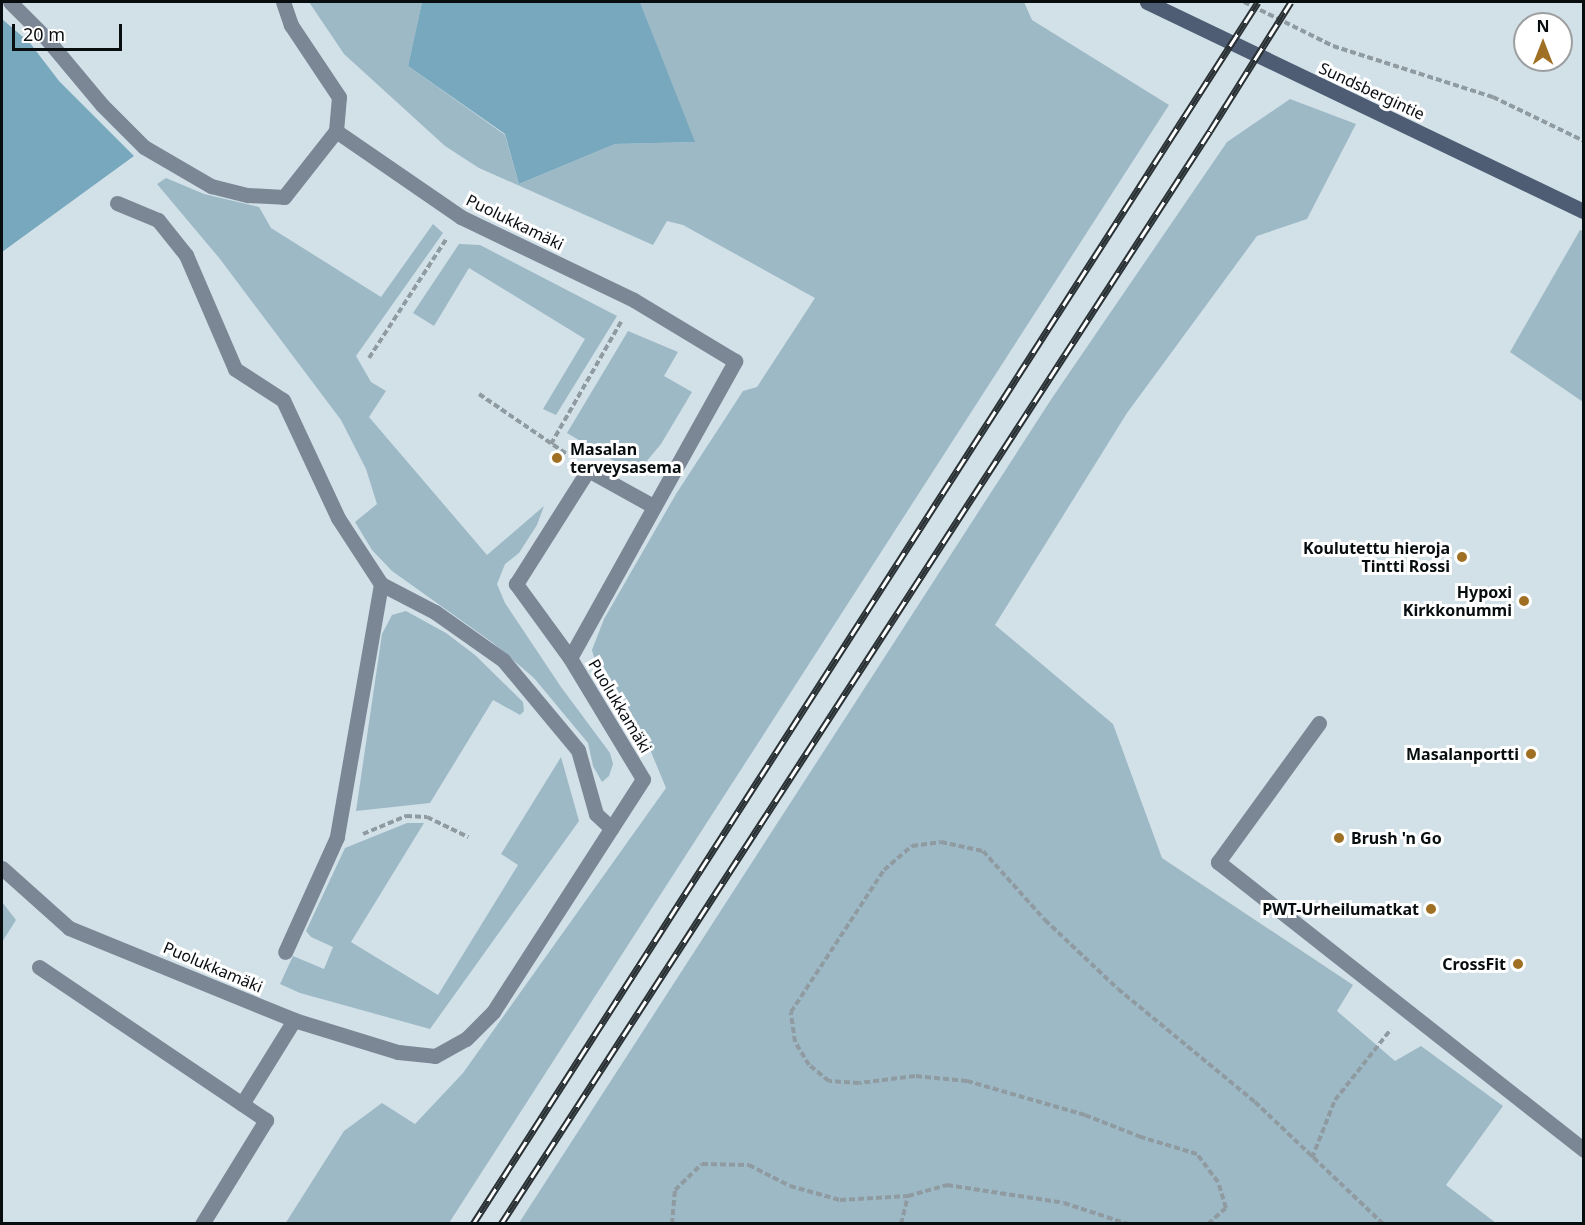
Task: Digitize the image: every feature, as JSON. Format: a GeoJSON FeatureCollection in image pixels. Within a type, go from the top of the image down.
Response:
{"type":"FeatureCollection","features":[{"type":"Feature","properties":{"kind":"main road","name":"Sundsbergintie"},"geometry":{"type":"LineString","coordinates":[[1147,2],[1584,211]]}},
{"type":"Feature","properties":{"kind":"street"},"geometry":{"type":"LineString","coordinates":[[10,2],[46,38],[102,105],[144,147],[211,186],[249,195],[284,197],[336,131],[339,97],[291,25],[283,2]]}},
{"type":"Feature","properties":{"kind":"street","name":"Puolukkamäki"},"geometry":{"type":"LineString","coordinates":[[2,868],[69,928],[294,1020],[398,1052],[435,1056],[466,1039],[493,1012],[643,779],[570,658],[735,361],[634,300],[461,217],[336,131]]}},
{"type":"Feature","properties":{"kind":"street"},"geometry":{"type":"LineString","coordinates":[[117,203],[158,220],[186,255],[234,369],[284,400],[338,518],[381,584],[435,612],[503,660],[579,750],[596,814],[611,828]]}},
{"type":"Feature","properties":{"kind":"street"},"geometry":{"type":"LineString","coordinates":[[570,658],[516,584],[588,470],[653,506]]}},
{"type":"Feature","properties":{"kind":"street"},"geometry":{"type":"LineString","coordinates":[[285,952],[337,837],[381,584]]}},
{"type":"Feature","properties":{"kind":"street"},"geometry":{"type":"LineString","coordinates":[[1319,723],[1218,862],[1405,1012],[1584,1150]]}},
{"type":"Feature","properties":{"kind":"street"},"geometry":{"type":"LineString","coordinates":[[39,967],[266,1120],[202,1224]]}},
{"type":"Feature","properties":{"kind":"street"},"geometry":{"type":"LineString","coordinates":[[242,1104],[294,1020]]}},
{"type":"Feature","properties":{"kind":"path"},"geometry":{"type":"LineString","coordinates":[[1244,2],[1333,46],[1493,97],[1584,141]]}},
{"type":"Feature","properties":{"kind":"path"},"geometry":{"type":"LineString","coordinates":[[369,358],[461,217]]}},
{"type":"Feature","properties":{"kind":"path"},"geometry":{"type":"LineString","coordinates":[[551,444],[634,300]]}},
{"type":"Feature","properties":{"kind":"path"},"geometry":{"type":"LineString","coordinates":[[479,394],[588,470]]}},
{"type":"Feature","properties":{"kind":"path"},"geometry":{"type":"LineString","coordinates":[[337,837],[354,838],[406,816],[428,817],[468,837]]}},
{"type":"Feature","properties":{"kind":"path"},"geometry":{"type":"LineString","coordinates":[[1208,1224],[1226,1208],[1218,1182],[1197,1154],[1141,1137],[1085,1115],[967,1081],[915,1076],[859,1083],[830,1081],[809,1065],[795,1041],[791,1012],[884,870],[912,846],[941,842],[983,851],[1045,920],[1118,989],[1255,1102],[1383,1224]]}},
{"type":"Feature","properties":{"kind":"path"},"geometry":{"type":"LineString","coordinates":[[1312,1158],[1335,1100],[1405,1012]]}},
{"type":"Feature","properties":{"kind":"path"},"geometry":{"type":"LineString","coordinates":[[672,1224],[675,1190],[702,1164],[749,1165],[790,1186],[840,1200],[909,1196],[947,1185],[1064,1203],[1128,1224]]}},
{"type":"Feature","properties":{"kind":"path"},"geometry":{"type":"LineString","coordinates":[[901,1224],[909,1196]]}},
{"type":"Feature","properties":{"kind":"shaded area"},"geometry":{"type":"Polygon","coordinates":[[[309,2],[422,2],[408,66],[505,135],[519,184],[615,144],[694,142],[640,2],[1024,2],[1032,20],[1169,105],[449,1223],[285,1224],[344,1131],[382,1103],[415,1124],[463,1073],[666,788],[649,747],[599,675],[592,650],[604,619],[676,494],[743,391],[757,387],[815,298],[683,225],[667,221],[653,245],[479,168],[445,146],[344,54],[309,2]]]}},
{"type":"Feature","properties":{"kind":"shaded area"},"geometry":{"type":"Polygon","coordinates":[[[422,2],[640,2],[695,142],[615,144],[519,184],[505,134],[408,66],[422,2]]]}},
{"type":"Feature","properties":{"kind":"shaded area"},"geometry":{"type":"Polygon","coordinates":[[[2,19],[30,43],[59,81],[134,156],[2,252],[2,19]]]}},
{"type":"Feature","properties":{"kind":"shaded area"},"geometry":{"type":"Polygon","coordinates":[[[1290,99],[1356,124],[1307,219],[1257,236],[1127,413],[995,625],[1113,724],[1162,858],[1353,985],[1337,1011],[1395,1061],[1421,1046],[1503,1106],[1446,1185],[1496,1223],[519,1223],[1052,398],[1227,142],[1290,99]]]}},
{"type":"Feature","properties":{"kind":"shaded area"},"geometry":{"type":"Polygon","coordinates":[[[166,178],[204,194],[259,207],[271,228],[381,297],[433,224],[443,233],[356,356],[371,382],[386,391],[369,417],[487,555],[544,506],[537,525],[519,553],[505,564],[497,584],[505,603],[561,687],[610,753],[613,764],[609,776],[602,782],[593,766],[588,743],[534,678],[493,643],[392,571],[372,550],[355,522],[377,504],[366,469],[341,420],[220,259],[157,184],[166,178]]]}},
{"type":"Feature","properties":{"kind":"shaded area"},"geometry":{"type":"Polygon","coordinates":[[[1580,230],[1584,231],[1583,402],[1510,352],[1580,230]]]}},
{"type":"Feature","properties":{"kind":"shaded area"},"geometry":{"type":"Polygon","coordinates":[[[459,244],[480,245],[617,316],[556,415],[543,409],[585,339],[469,268],[434,326],[413,313],[459,244]]]}},
{"type":"Feature","properties":{"kind":"shaded area"},"geometry":{"type":"Polygon","coordinates":[[[628,331],[678,352],[664,376],[692,392],[661,444],[636,474],[567,433],[628,331]]]}},
{"type":"Feature","properties":{"kind":"shaded area"},"geometry":{"type":"Polygon","coordinates":[[[406,611],[446,633],[475,655],[523,702],[524,711],[520,715],[493,700],[430,803],[356,811],[382,634],[392,615],[406,611]]]}},
{"type":"Feature","properties":{"kind":"shaded area"},"geometry":{"type":"Polygon","coordinates":[[[561,757],[579,821],[430,1029],[300,993],[280,984],[293,956],[324,969],[333,947],[311,937],[306,931],[345,848],[407,823],[424,823],[351,942],[438,995],[518,865],[501,854],[561,757]]]}},
{"type":"Feature","properties":{"kind":"shaded area"},"geometry":{"type":"Polygon","coordinates":[[[2,902],[16,920],[2,942],[2,902]]]}},
{"type":"Feature","properties":{"kind":"railway"},"geometry":{"type":"LineString","coordinates":[[473,1224],[1258,2]]}},
{"type":"Feature","properties":{"kind":"railway"},"geometry":{"type":"LineString","coordinates":[[501,1224],[1210,131],[1291,2]]}},
{"type":"Feature","properties":{"kind":"place","name":"Masalan terveysasema"},"geometry":{"type":"Point","coordinates":[557,458]}},
{"type":"Feature","properties":{"kind":"place","name":"Koulutettu hieroja Tintti Rossi"},"geometry":{"type":"Point","coordinates":[1462,557]}},
{"type":"Feature","properties":{"kind":"place","name":"Hypoxi Kirkkonummi"},"geometry":{"type":"Point","coordinates":[1524,601]}},
{"type":"Feature","properties":{"kind":"place","name":"Masalanportti"},"geometry":{"type":"Point","coordinates":[1531,754]}},
{"type":"Feature","properties":{"kind":"place","name":"Brush 'n Go"},"geometry":{"type":"Point","coordinates":[1339,838]}},
{"type":"Feature","properties":{"kind":"place","name":"PWT-Urheilumatkat"},"geometry":{"type":"Point","coordinates":[1431,909]}},
{"type":"Feature","properties":{"kind":"place","name":"CrossFit"},"geometry":{"type":"Point","coordinates":[1518,964]}}]}
